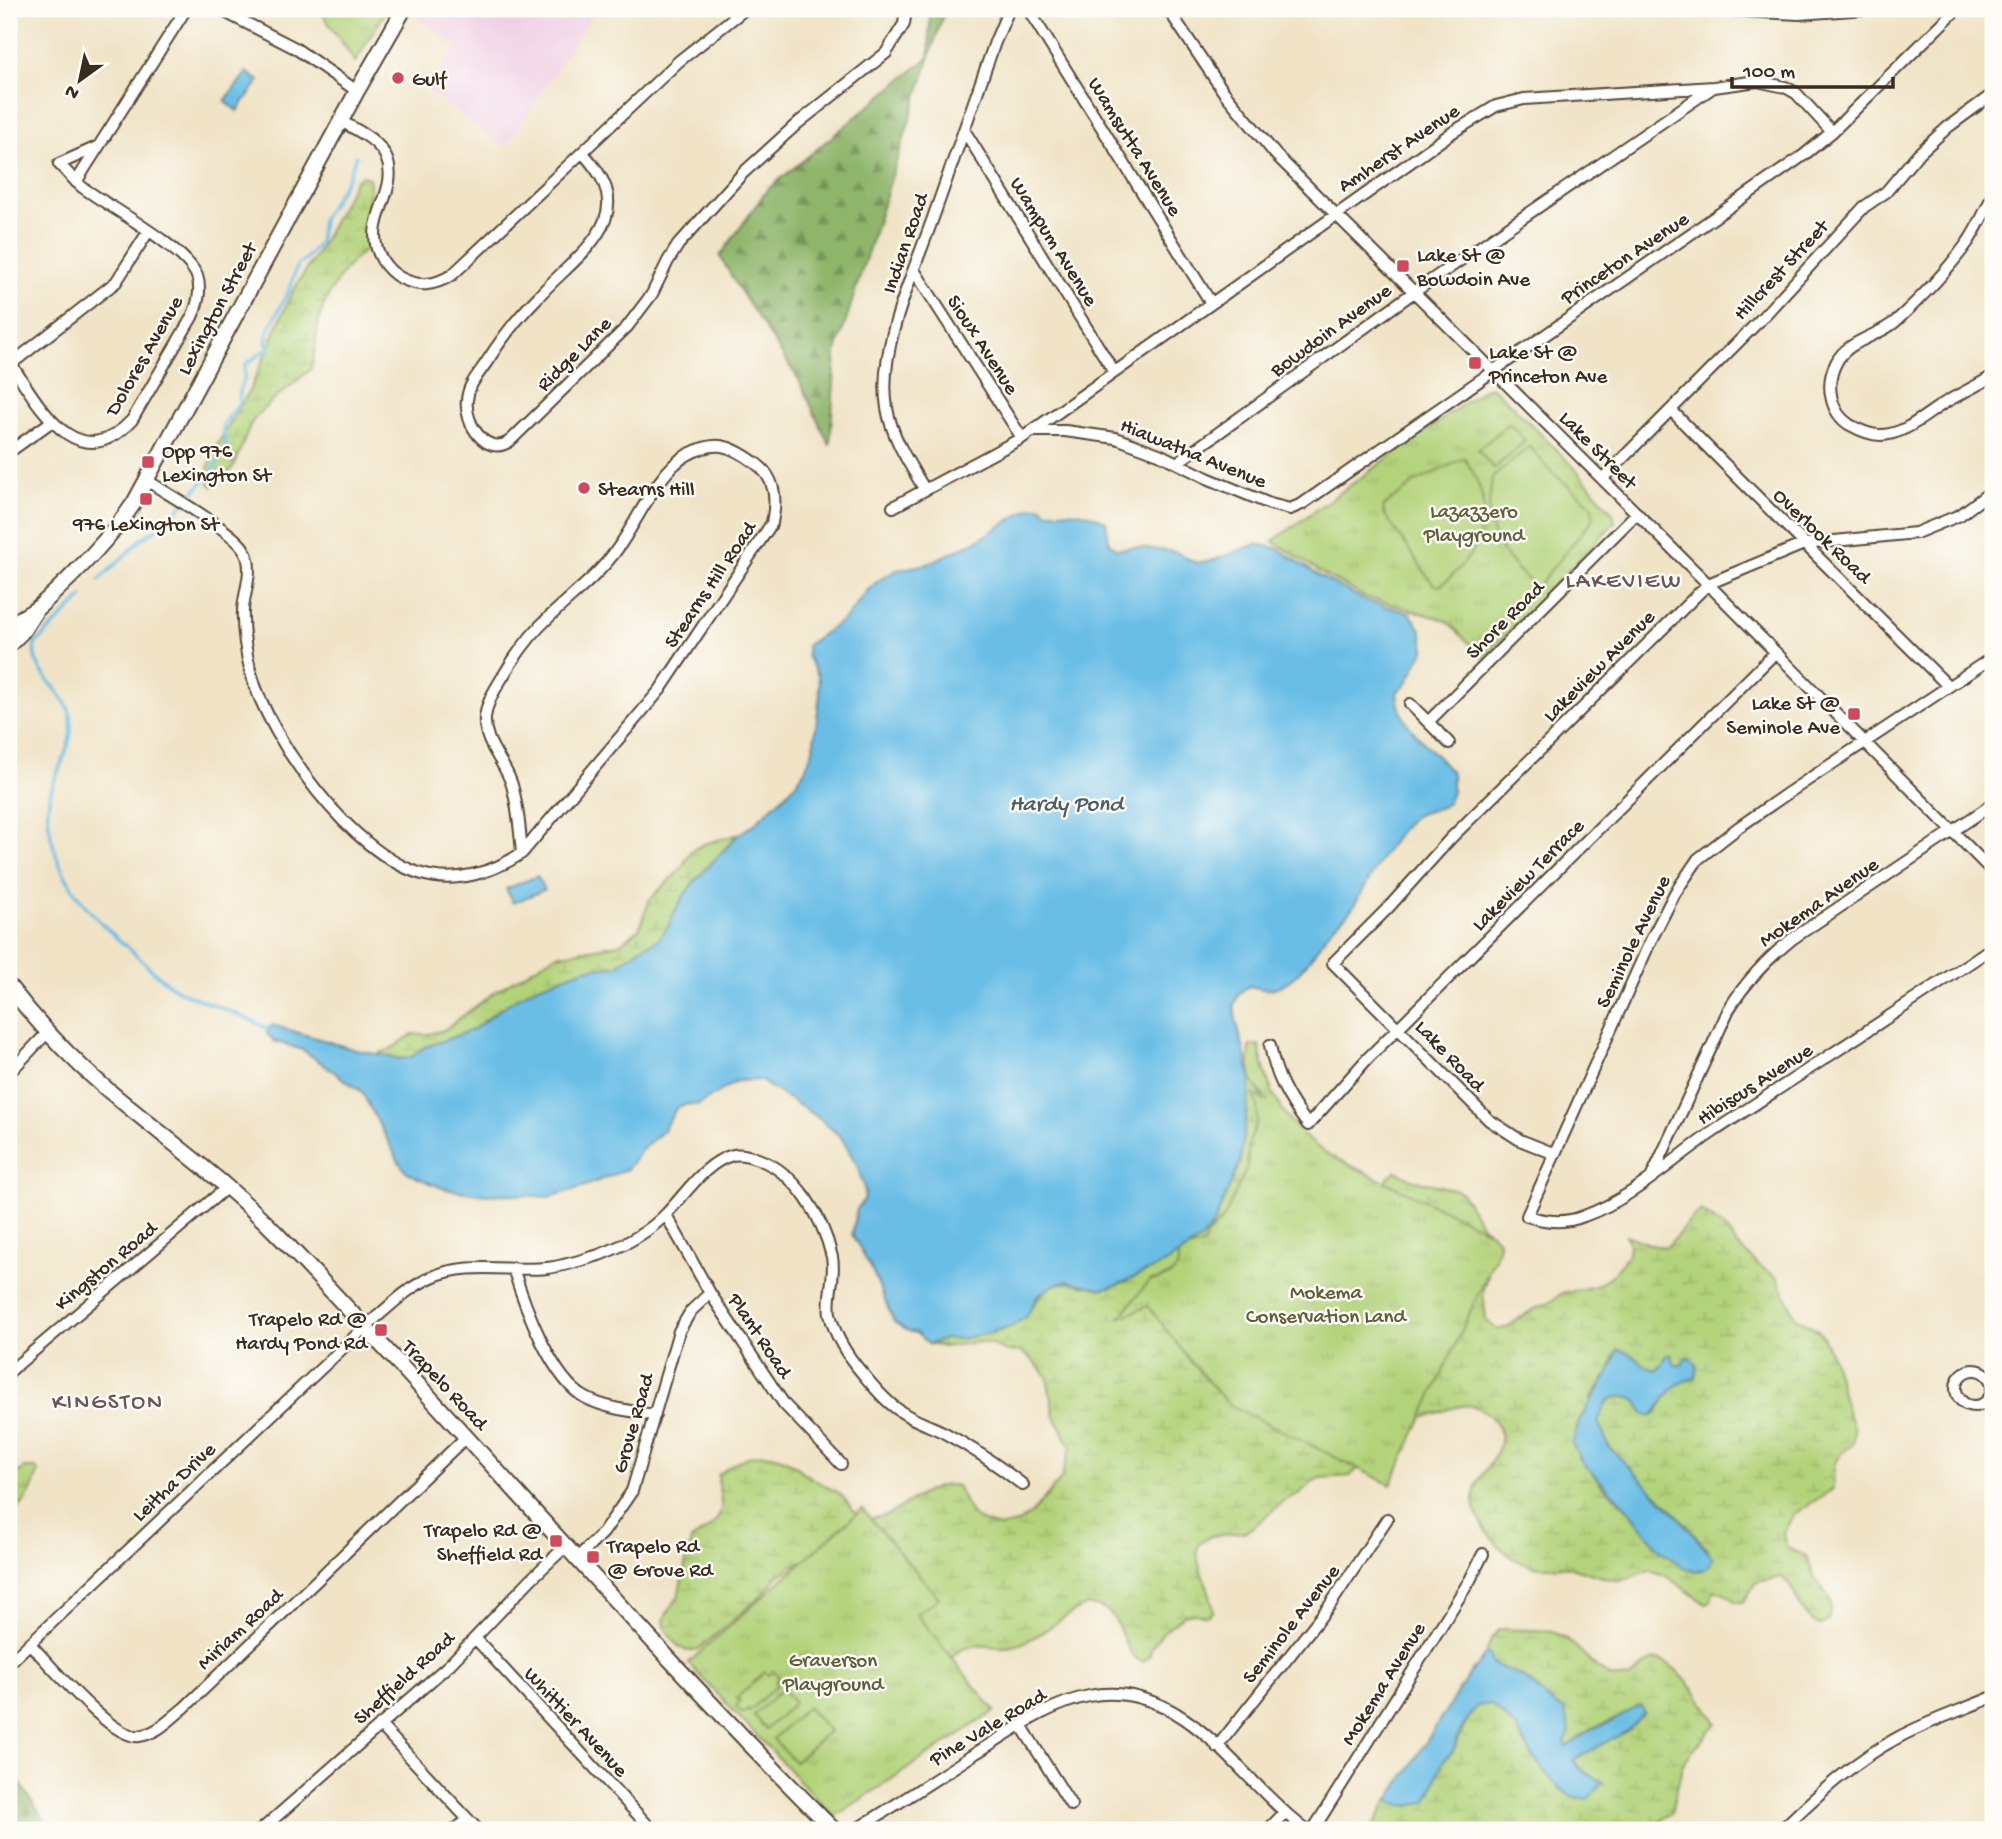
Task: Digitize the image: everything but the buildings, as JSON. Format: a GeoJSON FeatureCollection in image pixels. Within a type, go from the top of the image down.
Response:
{"type":"FeatureCollection","features":[{"type":"Feature","properties":{"kind":"main road","name":"Lexington Street"},"geometry":{"type":"LineString","coordinates":[[9,627],[38,607],[103,544],[120,524],[148,481],[357,91],[404,9]]}},
{"type":"Feature","properties":{"kind":"main road","name":"Lexington Street"},"geometry":{"type":"LineString","coordinates":[[9,645],[22,632],[38,607]]}},
{"type":"Feature","properties":{"kind":"main road","name":"Trapelo Road"},"geometry":{"type":"LineString","coordinates":[[9,986],[48,1032],[100,1084],[277,1233],[566,1546],[834,1830]]}},
{"type":"Feature","properties":{"kind":"street"},"geometry":{"type":"LineString","coordinates":[[76,182],[186,9]]}},
{"type":"Feature","properties":{"kind":"street"},"geometry":{"type":"LineString","coordinates":[[219,9],[295,48],[357,91]]}},
{"type":"Feature","properties":{"kind":"street"},"geometry":{"type":"LineString","coordinates":[[341,121],[380,147],[388,159],[388,189],[375,223],[376,246],[386,267],[396,276],[432,285],[452,275],[686,54],[745,9]]}},
{"type":"Feature","properties":{"kind":"street","name":"Ridge Lane"},"geometry":{"type":"LineString","coordinates":[[583,153],[603,178],[609,205],[606,218],[591,242],[515,323],[473,381],[466,404],[470,418],[486,443],[493,447],[502,447],[510,441],[627,327],[652,294],[678,245],[743,173],[806,116],[886,52],[904,24],[906,9]]}},
{"type":"Feature","properties":{"kind":"street","name":"Indian Road"},"geometry":{"type":"LineString","coordinates":[[925,490],[894,433],[887,409],[885,382],[891,339],[1009,9]]}},
{"type":"Feature","properties":{"kind":"street","name":"Wamsutta Avenue"},"geometry":{"type":"LineString","coordinates":[[1028,9],[1211,303]]}},
{"type":"Feature","properties":{"kind":"street","name":"Lake Street"},"geometry":{"type":"LineString","coordinates":[[1168,9],[1207,70],[1276,155],[1637,513],[1993,872]]}},
{"type":"Feature","properties":{"kind":"street"},"geometry":{"type":"LineString","coordinates":[[1708,9],[1799,14],[1865,9]]}},
{"type":"Feature","properties":{"kind":"street","name":"Princeton Avenue"},"geometry":{"type":"LineString","coordinates":[[1290,509],[1312,498],[1492,370],[1749,194],[1832,132],[1957,9]]}},
{"type":"Feature","properties":{"kind":"street","name":"Amherst Avenue"},"geometry":{"type":"LineString","coordinates":[[1033,431],[1335,214],[1453,132],[1496,106],[1537,98],[1757,81],[1785,87],[1796,93],[1832,132]]}},
{"type":"Feature","properties":{"kind":"street","name":"Bowdoin Avenue"},"geometry":{"type":"LineString","coordinates":[[1178,462],[1414,292],[1714,86]]}},
{"type":"Feature","properties":{"kind":"street","name":"Hillcrest Street"},"geometry":{"type":"LineString","coordinates":[[1602,479],[1760,320],[1864,207],[1886,192],[1917,155],[1941,132],[1993,94]]}},
{"type":"Feature","properties":{"kind":"street","name":"Wampum Avenue"},"geometry":{"type":"LineString","coordinates":[[964,130],[1114,372]]}},
{"type":"Feature","properties":{"kind":"street","name":"Dolores Avenue"},"geometry":{"type":"LineString","coordinates":[[97,147],[59,164],[76,182],[180,254],[197,276],[200,289],[198,305],[192,317],[132,420],[111,438],[95,442],[70,436],[51,422],[11,364],[116,282],[148,232]]}},
{"type":"Feature","properties":{"kind":"street"},"geometry":{"type":"LineString","coordinates":[[1993,195],[1961,251],[1911,306],[1894,323],[1842,354],[1835,364],[1831,392],[1838,415],[1845,422],[1878,435],[1893,433],[1911,425],[1993,376]]}},
{"type":"Feature","properties":{"kind":"street","name":"Sioux Avenue"},"geometry":{"type":"LineString","coordinates":[[914,270],[1022,438]]}},
{"type":"Feature","properties":{"kind":"street","name":"Overlook Road"},"geometry":{"type":"LineString","coordinates":[[1671,410],[1948,686]]}},
{"type":"Feature","properties":{"kind":"street"},"geometry":{"type":"LineString","coordinates":[[9,452],[51,422]]}},
{"type":"Feature","properties":{"kind":"street"},"geometry":{"type":"LineString","coordinates":[[893,507],[1033,431]]}},
{"type":"Feature","properties":{"kind":"street","name":"Hiawatha Avenue"},"geometry":{"type":"LineString","coordinates":[[1033,431],[1065,431],[1116,438],[1178,462],[1207,478],[1270,504],[1290,509]]}},
{"type":"Feature","properties":{"kind":"street","name":"Stearns Hill Road"},"geometry":{"type":"LineString","coordinates":[[148,481],[243,548],[249,565],[243,608],[244,636],[251,673],[261,701],[317,792],[346,823],[393,861],[422,874],[449,877],[474,874],[504,865],[522,853],[660,690],[744,569],[772,523],[776,504],[774,485],[763,468],[729,446],[715,444],[683,457],[661,480],[618,549],[592,578],[538,628],[508,668],[490,698],[485,717],[486,735],[512,785],[522,853]]}},
{"type":"Feature","properties":{"kind":"street","name":"Lakeview Avenue"},"geometry":{"type":"LineString","coordinates":[[1333,963],[1388,908],[1450,839],[1708,584],[1804,544],[1916,533],[1960,515],[1993,490]]}},
{"type":"Feature","properties":{"kind":"street","name":"Shore Road"},"geometry":{"type":"LineString","coordinates":[[1428,722],[1637,513]]}},
{"type":"Feature","properties":{"kind":"street","name":"Lakeview Terrace"},"geometry":{"type":"LineString","coordinates":[[1270,1045],[1280,1083],[1307,1125],[1361,1065],[1775,653]]}},
{"type":"Feature","properties":{"kind":"street","name":"Seminole Avenue"},"geometry":{"type":"LineString","coordinates":[[1527,1216],[1651,940],[1688,872],[1698,859],[1739,827],[1864,741],[1993,657]]}},
{"type":"Feature","properties":{"kind":"street"},"geometry":{"type":"LineString","coordinates":[[1410,705],[1449,743]]}},
{"type":"Feature","properties":{"kind":"street","name":"Mokema Avenue"},"geometry":{"type":"LineString","coordinates":[[1651,1179],[1729,1009],[1750,977],[1792,939],[1993,804]]}},
{"type":"Feature","properties":{"kind":"street","name":"Hibiscus Avenue"},"geometry":{"type":"LineString","coordinates":[[1527,1216],[1562,1222],[1582,1217],[1619,1201],[1705,1138],[1993,947]]}},
{"type":"Feature","properties":{"kind":"street","name":"Lake Road"},"geometry":{"type":"LineString","coordinates":[[1333,963],[1489,1120],[1520,1140],[1555,1154]]}},
{"type":"Feature","properties":{"kind":"street"},"geometry":{"type":"LineString","coordinates":[[9,1073],[48,1032]]}},
{"type":"Feature","properties":{"kind":"street","name":"Leitha Drive"},"geometry":{"type":"LineString","coordinates":[[9,1663],[389,1306],[431,1277],[450,1270],[547,1268],[598,1255],[637,1237],[666,1215],[706,1171],[724,1158],[736,1154],[750,1156],[780,1169],[798,1188],[812,1209],[832,1258],[830,1315],[843,1349],[849,1357],[893,1406],[913,1419],[963,1443],[1023,1485]]}},
{"type":"Feature","properties":{"kind":"street","name":"Kingston Road"},"geometry":{"type":"LineString","coordinates":[[9,1372],[226,1188]]}},
{"type":"Feature","properties":{"kind":"street","name":"Plant Road"},"geometry":{"type":"LineString","coordinates":[[666,1215],[710,1293],[784,1404],[841,1464]]}},
{"type":"Feature","properties":{"kind":"street"},"geometry":{"type":"LineString","coordinates":[[513,1268],[556,1371],[569,1387],[585,1398],[605,1405],[654,1415]]}},
{"type":"Feature","properties":{"kind":"street","name":"Grove Road"},"geometry":{"type":"LineString","coordinates":[[578,1558],[603,1533],[632,1491],[679,1331],[691,1311],[710,1293]]}},
{"type":"Feature","properties":{"kind":"street","name":"Miriam Road"},"geometry":{"type":"LineString","coordinates":[[29,1643],[93,1710],[116,1729],[130,1737],[148,1734],[184,1707],[466,1437]]}},
{"type":"Feature","properties":{"kind":"street","name":"Seminole Avenue"},"geometry":{"type":"LineString","coordinates":[[1217,1747],[1330,1605],[1387,1519]]}},
{"type":"Feature","properties":{"kind":"street","name":"Sheffield Road"},"geometry":{"type":"LineString","coordinates":[[261,1830],[450,1664],[566,1546]]}},
{"type":"Feature","properties":{"kind":"street","name":"Mokema Avenue"},"geometry":{"type":"LineString","coordinates":[[1313,1830],[1470,1580],[1482,1554]]}},
{"type":"Feature","properties":{"kind":"street","name":"Whittier Avenue"},"geometry":{"type":"LineString","coordinates":[[475,1637],[652,1830]]}},
{"type":"Feature","properties":{"kind":"street","name":"Pine Vale Road"},"geometry":{"type":"LineString","coordinates":[[855,1830],[1021,1725],[1059,1704],[1091,1695],[1117,1694],[1150,1700],[1185,1719],[1284,1813],[1306,1830]]}},
{"type":"Feature","properties":{"kind":"street"},"geometry":{"type":"LineString","coordinates":[[1781,1830],[1843,1775],[1876,1750],[1901,1736],[1993,1697]]}},
{"type":"Feature","properties":{"kind":"street"},"geometry":{"type":"LineString","coordinates":[[380,1725],[478,1830]]}},
{"type":"Feature","properties":{"kind":"street"},"geometry":{"type":"LineString","coordinates":[[1021,1725],[1071,1805]]}},
{"type":"Feature","properties":{"kind":"street"},"geometry":{"type":"LineString","coordinates":[[1268,1830],[1284,1813]]}},
{"type":"Feature","properties":{"kind":"street"},"geometry":{"type":"LineString","coordinates":[[455,1830],[468,1819]]}},
{"type":"Feature","properties":{"kind":"shaded area"},"geometry":{"type":"Polygon","coordinates":[[[424,9],[596,9],[505,148],[428,91],[457,45],[417,19],[424,9]]]}},
{"type":"Feature","properties":{"kind":"green space"},"geometry":{"type":"Polygon","coordinates":[[[319,9],[387,9],[355,62],[319,9]]]}},
{"type":"Feature","properties":{"kind":"green space"},"geometry":{"type":"Polygon","coordinates":[[[930,9],[945,9],[836,352],[830,446],[799,380],[720,256],[767,190],[929,57],[930,9]]]}},
{"type":"Feature","properties":{"kind":"green space"},"geometry":{"type":"Polygon","coordinates":[[[361,176],[369,178],[370,183],[368,215],[372,246],[354,260],[330,292],[320,315],[310,370],[257,416],[248,430],[233,467],[212,486],[207,471],[216,447],[252,386],[291,294],[317,253],[356,179],[361,176]]]}},
{"type":"Feature","properties":{"kind":"green space","name":"Lazazzero Playground"},"geometry":{"type":"Polygon","coordinates":[[[1491,387],[1573,466],[1613,513],[1615,522],[1484,658],[1446,620],[1365,597],[1323,574],[1273,541],[1484,389],[1491,387]]]}},
{"type":"Feature","properties":{"kind":"green space"},"geometry":{"type":"Polygon","coordinates":[[[1509,423],[1525,441],[1494,469],[1478,450],[1509,423]]]}},
{"type":"Feature","properties":{"kind":"green space"},"geometry":{"type":"Polygon","coordinates":[[[1530,446],[1550,471],[1591,504],[1594,518],[1536,588],[1500,547],[1491,527],[1489,511],[1492,478],[1530,446]]]}},
{"type":"Feature","properties":{"kind":"green space"},"geometry":{"type":"Polygon","coordinates":[[[1464,458],[1475,476],[1481,494],[1482,527],[1467,558],[1440,586],[1433,584],[1383,512],[1384,506],[1416,482],[1464,458]]]}},
{"type":"Feature","properties":{"kind":"green space"},"geometry":{"type":"Polygon","coordinates":[[[739,834],[693,883],[658,940],[644,946],[631,957],[616,966],[585,969],[500,1009],[473,1030],[423,1048],[412,1057],[401,1059],[377,1054],[389,1050],[413,1034],[444,1030],[496,991],[556,955],[619,944],[639,929],[650,899],[681,869],[691,851],[704,844],[739,834]]]}},
{"type":"Feature","properties":{"kind":"green space","name":"Mokema Conservation Land"},"geometry":{"type":"Polygon","coordinates":[[[1259,1045],[1262,1063],[1274,1095],[1282,1110],[1304,1136],[1333,1157],[1491,1232],[1499,1241],[1498,1251],[1391,1485],[1228,1404],[1148,1306],[1119,1318],[1150,1280],[1161,1279],[1175,1271],[1178,1256],[1188,1249],[1203,1245],[1207,1235],[1224,1218],[1247,1167],[1249,1143],[1257,1122],[1254,1094],[1264,1101],[1267,1100],[1253,1083],[1249,1063],[1250,1046],[1259,1045]]]}},
{"type":"Feature","properties":{"kind":"green space"},"geometry":{"type":"Polygon","coordinates":[[[1251,1077],[1272,1117],[1368,1205],[1389,1176],[1396,1171],[1414,1180],[1462,1193],[1482,1226],[1490,1232],[1488,1277],[1483,1292],[1486,1320],[1497,1330],[1507,1327],[1562,1293],[1596,1286],[1613,1274],[1628,1254],[1626,1235],[1655,1246],[1667,1247],[1701,1211],[1724,1227],[1737,1245],[1777,1278],[1796,1318],[1818,1330],[1823,1336],[1832,1356],[1854,1430],[1853,1444],[1835,1463],[1833,1489],[1794,1514],[1783,1533],[1786,1547],[1806,1556],[1815,1578],[1829,1598],[1831,1607],[1828,1621],[1821,1625],[1806,1616],[1792,1589],[1782,1577],[1757,1582],[1743,1602],[1735,1602],[1720,1591],[1713,1591],[1711,1601],[1706,1604],[1666,1576],[1651,1570],[1624,1580],[1615,1580],[1569,1567],[1532,1566],[1511,1556],[1492,1539],[1475,1507],[1476,1487],[1498,1450],[1499,1430],[1495,1421],[1483,1410],[1460,1406],[1406,1426],[1350,1476],[1313,1481],[1252,1528],[1244,1532],[1211,1536],[1199,1544],[1198,1561],[1213,1611],[1207,1616],[1194,1613],[1184,1615],[1163,1632],[1152,1647],[1149,1657],[1143,1662],[1130,1652],[1111,1615],[1102,1608],[1089,1605],[1017,1645],[967,1647],[951,1659],[820,1560],[800,1562],[779,1575],[761,1596],[699,1649],[687,1651],[679,1647],[666,1630],[664,1621],[678,1597],[691,1540],[710,1527],[720,1514],[718,1475],[748,1457],[764,1454],[786,1460],[838,1493],[854,1511],[864,1517],[887,1515],[921,1495],[945,1485],[957,1486],[971,1514],[983,1522],[1000,1527],[1017,1524],[1031,1514],[1061,1479],[1071,1447],[1054,1415],[1047,1376],[1021,1352],[1006,1351],[992,1344],[980,1342],[943,1347],[928,1344],[949,1338],[989,1334],[1012,1326],[1030,1311],[1049,1287],[1057,1283],[1085,1287],[1225,1196],[1240,1162],[1251,1077]],[[1667,1355],[1657,1370],[1647,1368],[1639,1360],[1615,1356],[1609,1373],[1591,1398],[1578,1455],[1600,1483],[1628,1509],[1658,1548],[1684,1567],[1707,1549],[1671,1508],[1619,1458],[1603,1435],[1598,1422],[1611,1398],[1621,1396],[1634,1400],[1643,1413],[1656,1413],[1671,1390],[1682,1380],[1682,1365],[1674,1365],[1671,1355],[1667,1355]]]}},
{"type":"Feature","properties":{"kind":"green space"},"geometry":{"type":"Polygon","coordinates":[[[25,1468],[36,1468],[36,1479],[24,1502],[9,1516],[9,1478],[25,1468]]]}},
{"type":"Feature","properties":{"kind":"green space","name":"Graverson Playground"},"geometry":{"type":"Polygon","coordinates":[[[862,1509],[939,1598],[916,1614],[995,1711],[834,1817],[688,1663],[862,1509]]]}},
{"type":"Feature","properties":{"kind":"green space"},"geometry":{"type":"Polygon","coordinates":[[[1500,1629],[1555,1633],[1612,1677],[1629,1679],[1645,1665],[1656,1660],[1664,1661],[1681,1675],[1716,1723],[1683,1763],[1671,1813],[1649,1830],[1371,1830],[1389,1797],[1389,1800],[1431,1793],[1443,1761],[1453,1751],[1477,1706],[1491,1704],[1516,1728],[1545,1772],[1566,1793],[1602,1782],[1582,1771],[1573,1760],[1613,1738],[1623,1716],[1593,1728],[1567,1747],[1565,1743],[1570,1731],[1564,1709],[1557,1707],[1523,1677],[1491,1663],[1490,1654],[1486,1653],[1492,1637],[1500,1629]]]}},
{"type":"Feature","properties":{"kind":"green space"},"geometry":{"type":"Polygon","coordinates":[[[773,1671],[780,1678],[775,1682],[777,1685],[749,1711],[747,1709],[742,1713],[736,1706],[740,1701],[737,1698],[765,1672],[768,1675],[773,1671]]]}},
{"type":"Feature","properties":{"kind":"green space"},"geometry":{"type":"Polygon","coordinates":[[[782,1689],[794,1703],[766,1729],[754,1715],[782,1689]]]}},
{"type":"Feature","properties":{"kind":"green space"},"geometry":{"type":"Polygon","coordinates":[[[807,1707],[829,1731],[795,1762],[773,1739],[807,1707]]]}},
{"type":"Feature","properties":{"kind":"green space"},"geometry":{"type":"Polygon","coordinates":[[[9,1766],[51,1830],[9,1830],[9,1766]]]}},
{"type":"Feature","properties":{"kind":"water"},"geometry":{"type":"Polygon","coordinates":[[[247,72],[259,81],[237,111],[225,101],[247,72]]]}},
{"type":"Feature","properties":{"kind":"water","name":"Hardy Pond"},"geometry":{"type":"Polygon","coordinates":[[[1041,506],[1048,512],[1078,512],[1099,518],[1106,522],[1109,543],[1117,549],[1135,547],[1176,552],[1196,563],[1214,560],[1256,544],[1277,548],[1321,577],[1364,600],[1410,613],[1421,630],[1425,648],[1407,683],[1397,692],[1399,705],[1410,727],[1452,774],[1452,792],[1447,804],[1418,815],[1400,831],[1353,907],[1330,930],[1296,975],[1280,986],[1268,989],[1249,986],[1239,993],[1234,1005],[1236,1021],[1251,1077],[1240,1162],[1214,1223],[1202,1239],[1166,1263],[1117,1285],[1101,1289],[1069,1281],[1054,1285],[1038,1295],[1026,1317],[1011,1326],[990,1333],[928,1344],[916,1333],[894,1322],[873,1272],[852,1234],[857,1209],[864,1200],[865,1191],[857,1165],[841,1137],[816,1116],[759,1080],[737,1081],[698,1105],[677,1107],[662,1132],[643,1148],[627,1169],[550,1197],[486,1195],[445,1189],[406,1171],[362,1092],[303,1050],[274,1041],[267,1034],[273,1025],[356,1050],[401,1059],[412,1057],[423,1048],[473,1030],[500,1009],[536,987],[585,969],[616,966],[644,946],[658,940],[693,883],[739,834],[752,826],[792,788],[805,770],[813,750],[820,694],[818,675],[807,656],[807,645],[846,618],[879,580],[897,570],[928,564],[978,540],[1028,509],[1041,506]]]}},
{"type":"Feature","properties":{"kind":"water"},"geometry":{"type":"Polygon","coordinates":[[[537,876],[544,890],[513,903],[506,889],[537,876]]]}},
{"type":"Feature","properties":{"kind":"water"},"geometry":{"type":"Polygon","coordinates":[[[1618,1350],[1629,1353],[1651,1369],[1657,1370],[1667,1355],[1671,1354],[1675,1365],[1682,1365],[1685,1358],[1689,1357],[1696,1366],[1695,1378],[1674,1387],[1653,1415],[1644,1413],[1634,1399],[1620,1397],[1606,1404],[1598,1422],[1609,1447],[1676,1514],[1713,1558],[1706,1569],[1695,1572],[1683,1567],[1658,1548],[1628,1509],[1584,1465],[1572,1444],[1580,1419],[1609,1373],[1618,1350]]]}},
{"type":"Feature","properties":{"kind":"water"},"geometry":{"type":"Polygon","coordinates":[[[1486,1653],[1490,1654],[1491,1663],[1523,1677],[1557,1707],[1564,1709],[1570,1731],[1565,1743],[1567,1747],[1593,1728],[1609,1723],[1641,1705],[1644,1713],[1629,1730],[1573,1760],[1582,1771],[1603,1782],[1588,1799],[1571,1797],[1552,1781],[1516,1728],[1491,1704],[1477,1706],[1460,1731],[1453,1751],[1443,1761],[1427,1801],[1408,1806],[1389,1800],[1466,1679],[1486,1653]]]}},
{"type":"Feature","properties":{"kind":"waterway"},"geometry":{"type":"LineString","coordinates":[[99,580],[143,538],[168,521],[209,475],[226,451],[223,425],[239,404],[245,365],[264,351],[269,351],[266,343],[269,329],[289,290],[298,264],[304,261],[319,243],[322,219],[348,177],[356,156]]}},
{"type":"Feature","properties":{"kind":"waterway"},"geometry":{"type":"LineString","coordinates":[[83,597],[35,644],[38,664],[63,699],[71,718],[69,743],[49,802],[51,838],[57,858],[76,894],[89,909],[162,979],[180,991],[268,1029]]}},
{"type":"Feature","properties":{"kind":"place","name":"Gulf"},"geometry":{"type":"Point","coordinates":[398,78]}},
{"type":"Feature","properties":{"kind":"place","name":"Lake St @ Bowdoin Ave"},"geometry":{"type":"Point","coordinates":[1403,266]}},
{"type":"Feature","properties":{"kind":"place","name":"Lake St @ Princeton Ave"},"geometry":{"type":"Point","coordinates":[1475,363]}},
{"type":"Feature","properties":{"kind":"place","name":"Opp 976 Lexington St"},"geometry":{"type":"Point","coordinates":[148,462]}},
{"type":"Feature","properties":{"kind":"place","name":"Stearns Hill"},"geometry":{"type":"Point","coordinates":[584,488]}},
{"type":"Feature","properties":{"kind":"place","name":"976 Lexington St"},"geometry":{"type":"Point","coordinates":[146,499]}},
{"type":"Feature","properties":{"kind":"place","name":"Lake St @ Seminole Ave"},"geometry":{"type":"Point","coordinates":[1854,714]}},
{"type":"Feature","properties":{"kind":"place","name":"Trapelo Rd @ Hardy Pond Rd"},"geometry":{"type":"Point","coordinates":[381,1330]}},
{"type":"Feature","properties":{"kind":"place","name":"Trapelo Rd @ Sheffield Rd"},"geometry":{"type":"Point","coordinates":[556,1541]}},
{"type":"Feature","properties":{"kind":"place","name":"Trapelo Rd @ Grove Rd"},"geometry":{"type":"Point","coordinates":[593,1557]}},
{"type":"Feature","properties":{"kind":"district","name":"LAKEVIEW"},"geometry":{"type":"Point","coordinates":[1624,579]}},
{"type":"Feature","properties":{"kind":"district","name":"KINGSTON"},"geometry":{"type":"Point","coordinates":[108,1400]}}]}
